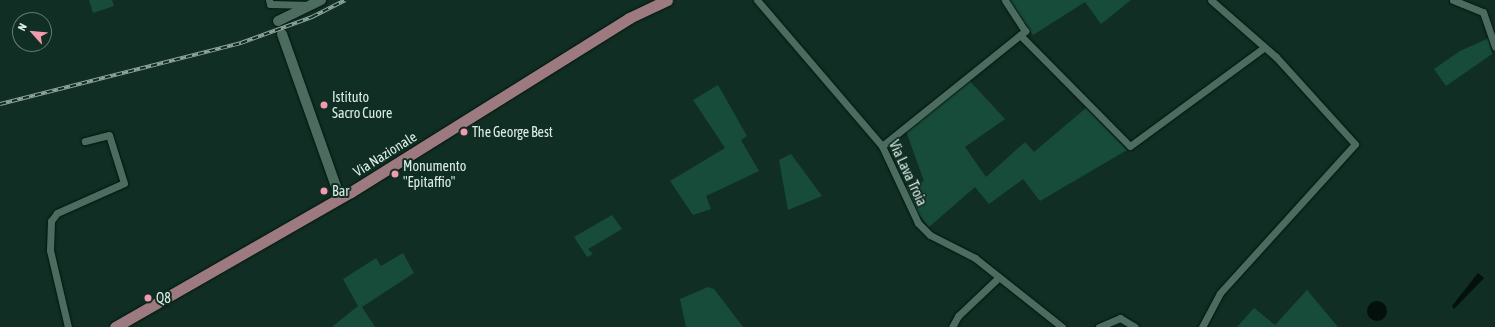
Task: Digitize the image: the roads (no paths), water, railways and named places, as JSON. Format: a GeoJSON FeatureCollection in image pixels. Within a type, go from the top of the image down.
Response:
{"type":"FeatureCollection","features":[{"type":"Feature","properties":{"kind":"main road","name":"Via Nazionale"},"geometry":{"type":"LineString","coordinates":[[115,327],[340,198],[629,18],[667,0]]}},
{"type":"Feature","properties":{"kind":"street"},"geometry":{"type":"LineString","coordinates":[[269,0],[270,4],[317,2]]}},
{"type":"Feature","properties":{"kind":"street","name":"Via Lava Troia"},"geometry":{"type":"LineString","coordinates":[[757,0],[882,146],[918,223],[930,235],[976,258],[998,278],[1040,306],[1062,327]]}},
{"type":"Feature","properties":{"kind":"street"},"geometry":{"type":"LineString","coordinates":[[882,146],[1025,31],[1004,0]]}},
{"type":"Feature","properties":{"kind":"street"},"geometry":{"type":"LineString","coordinates":[[1202,327],[1220,293],[1355,144],[1276,58],[1262,49],[1211,0]]}},
{"type":"Feature","properties":{"kind":"street"},"geometry":{"type":"LineString","coordinates":[[1453,0],[1482,12],[1495,47]]}},
{"type":"Feature","properties":{"kind":"street"},"geometry":{"type":"LineString","coordinates":[[278,21],[317,2]]}},
{"type":"Feature","properties":{"kind":"street"},"geometry":{"type":"LineString","coordinates":[[282,34],[340,198]]}},
{"type":"Feature","properties":{"kind":"street"},"geometry":{"type":"LineString","coordinates":[[1020,35],[1130,146],[1262,49]]}},
{"type":"Feature","properties":{"kind":"street"},"geometry":{"type":"LineString","coordinates":[[68,327],[50,250],[51,221],[57,213],[124,183],[109,135],[85,141]]}},
{"type":"Feature","properties":{"kind":"street"},"geometry":{"type":"LineString","coordinates":[[952,327],[958,316],[998,278]]}},
{"type":"Feature","properties":{"kind":"street"},"geometry":{"type":"LineString","coordinates":[[1099,327],[1120,318],[1135,327]]}},
{"type":"Feature","properties":{"kind":"railway"},"geometry":{"type":"LineString","coordinates":[[0,104],[241,43],[312,17],[345,0]]}},
{"type":"Feature","properties":{"kind":"place","name":"Istituto Sacro Cuore"},"geometry":{"type":"Point","coordinates":[324,105]}},
{"type":"Feature","properties":{"kind":"place","name":"The George Best"},"geometry":{"type":"Point","coordinates":[464,132]}},
{"type":"Feature","properties":{"kind":"place","name":"Monumento \"Epitaffio\""},"geometry":{"type":"Point","coordinates":[395,174]}},
{"type":"Feature","properties":{"kind":"place","name":"Bar"},"geometry":{"type":"Point","coordinates":[324,191]}},
{"type":"Feature","properties":{"kind":"place","name":"Q8"},"geometry":{"type":"Point","coordinates":[148,298]}}]}
